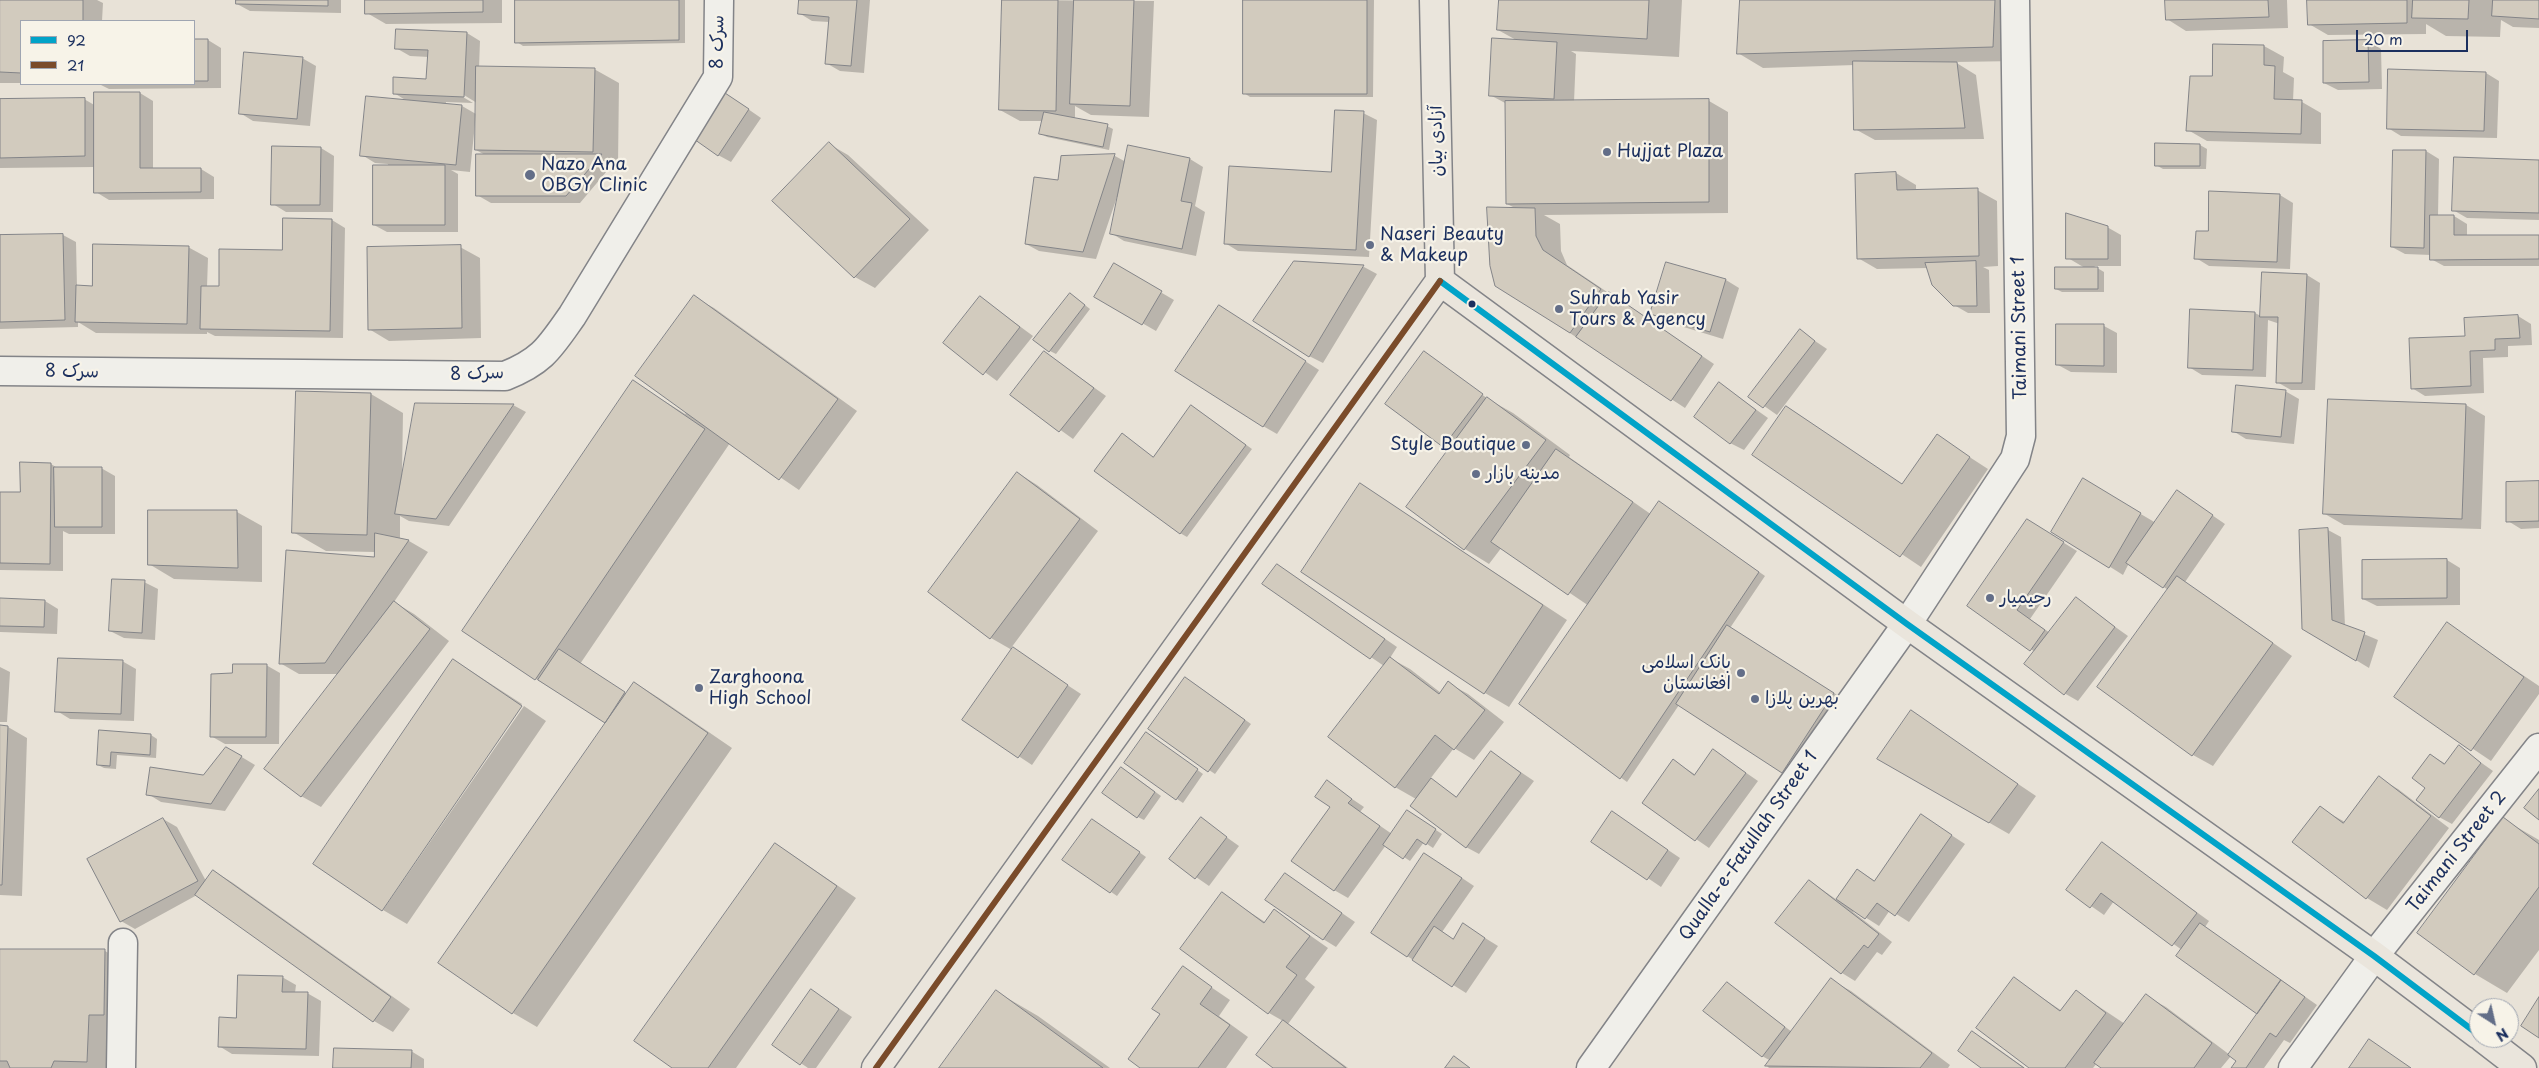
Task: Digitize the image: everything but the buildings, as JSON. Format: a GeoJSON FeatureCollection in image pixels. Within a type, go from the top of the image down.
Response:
{"type":"FeatureCollection","features":[{"type":"Feature","properties":{"kind":"main road","name":"آزادی بیان"},"geometry":{"type":"LineString","coordinates":[[1434,0],[1440,281]]}},
{"type":"Feature","properties":{"kind":"main road"},"geometry":{"type":"LineString","coordinates":[[876,1068],[1440,281],[1907,624],[2374,956],[2469,1027]]}},
{"type":"Feature","properties":{"kind":"main road"},"geometry":{"type":"LineString","coordinates":[[2496,1048],[2522,1068]]}},
{"type":"Feature","properties":{"kind":"street","name":"سرک 8"},"geometry":{"type":"LineString","coordinates":[[0,371],[505,376],[528,367],[546,353],[572,316],[718,77],[719,0]]}},
{"type":"Feature","properties":{"kind":"street","name":"Taimani Street 1"},"geometry":{"type":"LineString","coordinates":[[1907,624],[2015,459],[2021,436],[2015,0]]}},
{"type":"Feature","properties":{"kind":"street","name":"Qualla-e-Fatullah Street 1"},"geometry":{"type":"LineString","coordinates":[[1590,1068],[1907,624]]}},
{"type":"Feature","properties":{"kind":"street","name":"Taimani Street 2"},"geometry":{"type":"LineString","coordinates":[[2293,1068],[2374,956],[2539,748]]}},
{"type":"Feature","properties":{"kind":"street"},"geometry":{"type":"LineString","coordinates":[[121,1068],[123,943]]}},
{"type":"Feature","properties":{"kind":"transit line","name":"92"},"geometry":{"type":"LineString","coordinates":[[1440,281],[1907,624],[2374,956],[2469,1027]]}},
{"type":"Feature","properties":{"kind":"transit line","name":"21"},"geometry":{"type":"LineString","coordinates":[[876,1068],[1440,281]]}},
{"type":"Feature","properties":{"kind":"place","name":"Hujjat Plaza"},"geometry":{"type":"Point","coordinates":[1607,152]}},
{"type":"Feature","properties":{"kind":"place","name":"Nazo Ana OBGY Clinic"},"geometry":{"type":"Point","coordinates":[530,175]}},
{"type":"Feature","properties":{"kind":"place","name":"Naseri Beauty & Makeup"},"geometry":{"type":"Point","coordinates":[1370,245]}},
{"type":"Feature","properties":{"kind":"place","name":"Suhrab Yasir Tours & Agency"},"geometry":{"type":"Point","coordinates":[1559,309]}},
{"type":"Feature","properties":{"kind":"place","name":"Style Boutique"},"geometry":{"type":"Point","coordinates":[1526,445]}},
{"type":"Feature","properties":{"kind":"place","name":"مدینه بازار"},"geometry":{"type":"Point","coordinates":[1476,474]}},
{"type":"Feature","properties":{"kind":"place","name":"رحیمیار"},"geometry":{"type":"Point","coordinates":[1990,598]}},
{"type":"Feature","properties":{"kind":"place","name":"بانک اسلامی افغانستان"},"geometry":{"type":"Point","coordinates":[1741,673]}},
{"type":"Feature","properties":{"kind":"place","name":"Zarghoona High School"},"geometry":{"type":"Point","coordinates":[699,688]}},
{"type":"Feature","properties":{"kind":"place","name":"بهرین پلازا"},"geometry":{"type":"Point","coordinates":[1755,699]}}]}
